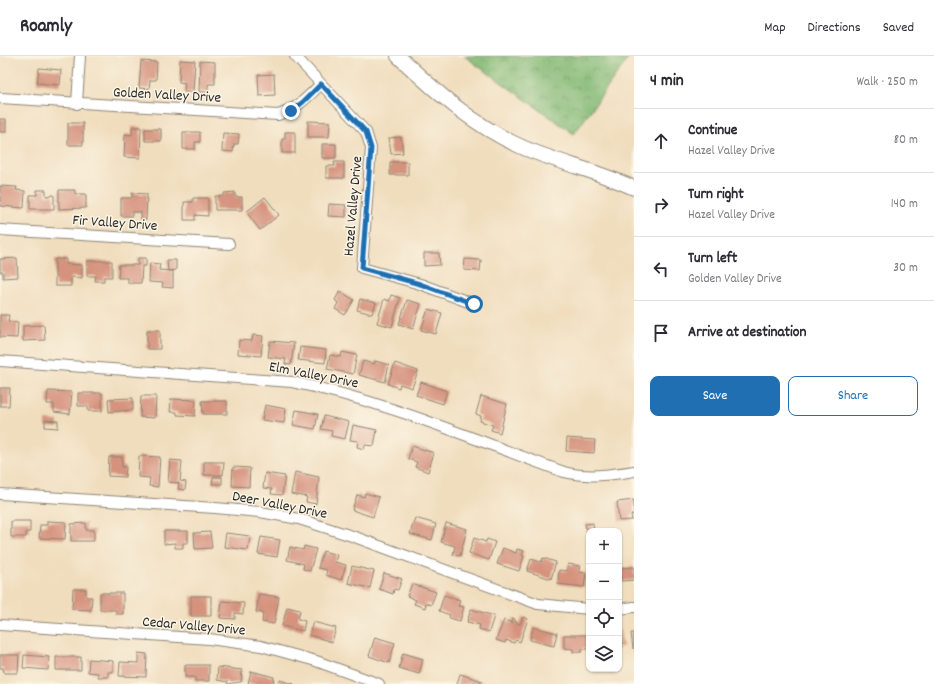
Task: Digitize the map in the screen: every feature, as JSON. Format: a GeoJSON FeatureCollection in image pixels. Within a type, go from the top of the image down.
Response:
{"type":"FeatureCollection","features":[{"type":"Feature","properties":{"kind":"main road"},"geometry":{"type":"LineString","coordinates":[[398,56],[447,101],[486,128],[541,155],[614,178],[634,188]]}},
{"type":"Feature","properties":{"kind":"main road"},"geometry":{"type":"LineString","coordinates":[[614,178],[634,179]]}},
{"type":"Feature","properties":{"kind":"street"},"geometry":{"type":"LineString","coordinates":[[77,104],[80,56]]}},
{"type":"Feature","properties":{"kind":"street","name":"Hazel Valley Drive"},"geometry":{"type":"LineString","coordinates":[[295,56],[366,132],[371,148],[362,268],[420,284],[474,304]]}},
{"type":"Feature","properties":{"kind":"street","name":"Golden Valley Drive"},"geometry":{"type":"LineString","coordinates":[[0,98],[77,104],[278,114],[291,111],[303,102],[321,84]]}},
{"type":"Feature","properties":{"kind":"street","name":"Fir Valley Drive"},"geometry":{"type":"LineString","coordinates":[[0,230],[229,244]]}},
{"type":"Feature","properties":{"kind":"street","name":"Elm Valley Drive"},"geometry":{"type":"LineString","coordinates":[[0,361],[292,382],[332,390],[371,402],[564,472],[579,476],[594,476],[634,471]]}},
{"type":"Feature","properties":{"kind":"street","name":"Deer Valley Drive"},"geometry":{"type":"LineString","coordinates":[[0,494],[260,512],[299,520],[352,536],[538,604],[586,609]]}},
{"type":"Feature","properties":{"kind":"street"},"geometry":{"type":"LineString","coordinates":[[622,609],[634,607]]}},
{"type":"Feature","properties":{"kind":"street","name":"Cedar Valley Drive"},"geometry":{"type":"LineString","coordinates":[[0,625],[209,639],[261,646],[316,661],[379,684]]}},
{"type":"Feature","properties":{"kind":"green space"},"geometry":{"type":"Polygon","coordinates":[[[464,56],[630,56],[574,134],[464,56]]]}},
{"type":"Feature","properties":{"kind":"building"},"geometry":{"type":"Polygon","coordinates":[[[180,60],[195,61],[193,92],[184,92],[185,83],[179,82],[180,60]]]}},
{"type":"Feature","properties":{"kind":"building"},"geometry":{"type":"Polygon","coordinates":[[[141,61],[157,62],[156,80],[150,80],[149,89],[139,88],[141,61]]]}},
{"type":"Feature","properties":{"kind":"building"},"geometry":{"type":"Polygon","coordinates":[[[200,61],[215,62],[215,84],[208,84],[208,92],[199,92],[200,61]]]}},
{"type":"Feature","properties":{"kind":"building"},"geometry":{"type":"Polygon","coordinates":[[[39,68],[61,70],[60,85],[37,83],[39,68]]]}},
{"type":"Feature","properties":{"kind":"building"},"geometry":{"type":"Polygon","coordinates":[[[274,74],[275,95],[259,96],[258,75],[274,74]]]}},
{"type":"Feature","properties":{"kind":"building"},"geometry":{"type":"Polygon","coordinates":[[[0,119],[6,119],[6,132],[0,132],[0,119]]]}},
{"type":"Feature","properties":{"kind":"building"},"geometry":{"type":"Polygon","coordinates":[[[308,121],[330,122],[329,137],[308,137],[308,121]]]}},
{"type":"Feature","properties":{"kind":"building"},"geometry":{"type":"Polygon","coordinates":[[[68,123],[83,123],[83,145],[68,145],[68,123]]]}},
{"type":"Feature","properties":{"kind":"building"},"geometry":{"type":"Polygon","coordinates":[[[132,127],[141,127],[140,158],[124,157],[125,134],[132,135],[132,127]]]}},
{"type":"Feature","properties":{"kind":"building"},"geometry":{"type":"Polygon","coordinates":[[[145,129],[161,129],[161,141],[145,141],[145,129]]]}},
{"type":"Feature","properties":{"kind":"building"},"geometry":{"type":"Polygon","coordinates":[[[183,132],[200,132],[200,142],[195,142],[195,149],[183,149],[183,132]]]}},
{"type":"Feature","properties":{"kind":"building"},"geometry":{"type":"Polygon","coordinates":[[[285,132],[295,132],[295,153],[282,153],[282,139],[285,139],[285,132]]]}},
{"type":"Feature","properties":{"kind":"building"},"geometry":{"type":"Polygon","coordinates":[[[223,133],[239,134],[238,144],[234,144],[233,152],[222,151],[223,133]]]}},
{"type":"Feature","properties":{"kind":"building"},"geometry":{"type":"Polygon","coordinates":[[[401,137],[403,153],[391,154],[389,138],[401,137]]]}},
{"type":"Feature","properties":{"kind":"building"},"geometry":{"type":"Polygon","coordinates":[[[322,144],[336,144],[336,158],[322,158],[322,144]]]}},
{"type":"Feature","properties":{"kind":"building"},"geometry":{"type":"Polygon","coordinates":[[[334,162],[344,162],[344,178],[326,178],[326,166],[335,166],[334,162]]]}},
{"type":"Feature","properties":{"kind":"building"},"geometry":{"type":"Polygon","coordinates":[[[390,162],[408,162],[408,175],[390,175],[390,162]]]}},
{"type":"Feature","properties":{"kind":"building"},"geometry":{"type":"Polygon","coordinates":[[[0,186],[17,187],[16,190],[25,191],[24,208],[0,206],[0,186]]]}},
{"type":"Feature","properties":{"kind":"building"},"geometry":{"type":"Polygon","coordinates":[[[37,190],[46,190],[46,196],[54,195],[54,209],[30,209],[30,195],[37,195],[37,190]]]}},
{"type":"Feature","properties":{"kind":"building"},"geometry":{"type":"Polygon","coordinates":[[[59,190],[75,190],[75,194],[86,194],[86,208],[59,209],[59,190]]]}},
{"type":"Feature","properties":{"kind":"building"},"geometry":{"type":"Polygon","coordinates":[[[235,192],[235,197],[242,197],[242,210],[215,210],[215,196],[224,196],[224,193],[235,192]]]}},
{"type":"Feature","properties":{"kind":"building"},"geometry":{"type":"Polygon","coordinates":[[[132,193],[147,194],[146,220],[141,220],[141,212],[132,212],[132,216],[121,216],[121,198],[132,198],[132,193]]]}},
{"type":"Feature","properties":{"kind":"building"},"geometry":{"type":"Polygon","coordinates":[[[265,197],[279,215],[260,230],[246,212],[265,197]]]}},
{"type":"Feature","properties":{"kind":"building"},"geometry":{"type":"Polygon","coordinates":[[[193,198],[208,198],[208,216],[195,215],[195,220],[184,220],[184,202],[193,202],[193,198]]]}},
{"type":"Feature","properties":{"kind":"building"},"geometry":{"type":"Polygon","coordinates":[[[329,204],[346,205],[346,217],[328,216],[329,204]]]}},
{"type":"Feature","properties":{"kind":"building"},"geometry":{"type":"Polygon","coordinates":[[[424,253],[439,253],[440,265],[424,266],[424,253]]]}},
{"type":"Feature","properties":{"kind":"building"},"geometry":{"type":"Polygon","coordinates":[[[17,258],[18,277],[3,278],[3,272],[0,272],[0,259],[17,258]]]}},
{"type":"Feature","properties":{"kind":"building"},"geometry":{"type":"Polygon","coordinates":[[[138,258],[146,258],[146,266],[142,266],[141,283],[128,283],[128,278],[118,278],[119,265],[138,265],[138,258]]]}},
{"type":"Feature","properties":{"kind":"building"},"geometry":{"type":"Polygon","coordinates":[[[55,259],[66,259],[66,264],[82,265],[82,278],[71,277],[71,286],[55,286],[55,259]]]}},
{"type":"Feature","properties":{"kind":"building"},"geometry":{"type":"Polygon","coordinates":[[[465,259],[481,260],[480,271],[464,270],[465,259]]]}},
{"type":"Feature","properties":{"kind":"building"},"geometry":{"type":"Polygon","coordinates":[[[167,260],[176,260],[176,270],[168,271],[167,260]]]}},
{"type":"Feature","properties":{"kind":"building"},"geometry":{"type":"Polygon","coordinates":[[[87,261],[112,261],[112,277],[104,277],[104,281],[95,281],[96,276],[87,276],[87,261]]]}},
{"type":"Feature","properties":{"kind":"building"},"geometry":{"type":"Polygon","coordinates":[[[150,263],[160,264],[159,270],[173,271],[173,288],[162,287],[163,283],[149,282],[150,263]]]}},
{"type":"Feature","properties":{"kind":"building"},"geometry":{"type":"Polygon","coordinates":[[[340,291],[354,300],[345,315],[335,309],[338,303],[335,300],[340,291]]]}},
{"type":"Feature","properties":{"kind":"building"},"geometry":{"type":"Polygon","coordinates":[[[391,295],[400,298],[392,327],[377,323],[384,299],[389,301],[391,295]]]}},
{"type":"Feature","properties":{"kind":"building"},"geometry":{"type":"Polygon","coordinates":[[[360,299],[376,303],[372,314],[357,310],[360,299]]]}},
{"type":"Feature","properties":{"kind":"building"},"geometry":{"type":"Polygon","coordinates":[[[407,300],[421,304],[413,329],[399,324],[407,300]]]}},
{"type":"Feature","properties":{"kind":"building"},"geometry":{"type":"Polygon","coordinates":[[[428,309],[442,313],[436,334],[421,330],[428,309]]]}},
{"type":"Feature","properties":{"kind":"building"},"geometry":{"type":"Polygon","coordinates":[[[0,315],[9,315],[8,321],[18,322],[17,338],[0,337],[0,315]]]}},
{"type":"Feature","properties":{"kind":"building"},"geometry":{"type":"Polygon","coordinates":[[[44,325],[45,340],[23,341],[23,326],[44,325]]]}},
{"type":"Feature","properties":{"kind":"building"},"geometry":{"type":"Polygon","coordinates":[[[147,330],[160,330],[160,349],[147,349],[147,330]]]}},
{"type":"Feature","properties":{"kind":"building"},"geometry":{"type":"Polygon","coordinates":[[[253,335],[263,336],[261,356],[238,354],[239,340],[252,341],[253,335]]]}},
{"type":"Feature","properties":{"kind":"building"},"geometry":{"type":"Polygon","coordinates":[[[270,341],[294,343],[291,365],[285,364],[286,359],[268,357],[270,341]]]}},
{"type":"Feature","properties":{"kind":"building"},"geometry":{"type":"Polygon","coordinates":[[[300,347],[326,350],[325,363],[298,360],[300,347]]]}},
{"type":"Feature","properties":{"kind":"building"},"geometry":{"type":"Polygon","coordinates":[[[342,352],[357,355],[353,374],[327,369],[330,355],[341,357],[342,352]]]}},
{"type":"Feature","properties":{"kind":"building"},"geometry":{"type":"Polygon","coordinates":[[[363,361],[374,364],[375,361],[389,365],[385,382],[359,375],[363,361]]]}},
{"type":"Feature","properties":{"kind":"building"},"geometry":{"type":"Polygon","coordinates":[[[395,363],[418,371],[412,388],[400,384],[399,388],[388,384],[395,363]]]}},
{"type":"Feature","properties":{"kind":"building"},"geometry":{"type":"Polygon","coordinates":[[[421,382],[447,391],[443,404],[416,395],[421,382]]]}},
{"type":"Feature","properties":{"kind":"building"},"geometry":{"type":"Polygon","coordinates":[[[0,388],[10,388],[9,406],[0,406],[0,388]]]}},
{"type":"Feature","properties":{"kind":"building"},"geometry":{"type":"Polygon","coordinates":[[[48,391],[72,392],[70,414],[54,412],[54,404],[47,404],[48,391]]]}},
{"type":"Feature","properties":{"kind":"building"},"geometry":{"type":"Polygon","coordinates":[[[78,393],[102,393],[102,411],[88,411],[88,406],[78,406],[78,393]]]}},
{"type":"Feature","properties":{"kind":"building"},"geometry":{"type":"Polygon","coordinates":[[[141,396],[156,396],[155,418],[140,417],[141,396]]]}},
{"type":"Feature","properties":{"kind":"building"},"geometry":{"type":"Polygon","coordinates":[[[481,396],[507,404],[500,433],[491,430],[493,425],[480,421],[481,416],[476,414],[481,396]]]}},
{"type":"Feature","properties":{"kind":"building"},"geometry":{"type":"Polygon","coordinates":[[[133,398],[133,410],[109,412],[108,399],[133,398]]]}},
{"type":"Feature","properties":{"kind":"building"},"geometry":{"type":"Polygon","coordinates":[[[171,399],[196,400],[195,416],[177,415],[177,412],[170,412],[171,399]]]}},
{"type":"Feature","properties":{"kind":"building"},"geometry":{"type":"Polygon","coordinates":[[[202,401],[227,401],[227,414],[203,414],[202,401]]]}},
{"type":"Feature","properties":{"kind":"building"},"geometry":{"type":"Polygon","coordinates":[[[265,405],[286,409],[284,423],[262,420],[265,405]]]}},
{"type":"Feature","properties":{"kind":"building"},"geometry":{"type":"Polygon","coordinates":[[[296,410],[318,414],[315,429],[293,425],[296,410]]]}},
{"type":"Feature","properties":{"kind":"building"},"geometry":{"type":"Polygon","coordinates":[[[324,416],[349,422],[345,439],[331,436],[332,431],[321,429],[324,416]]]}},
{"type":"Feature","properties":{"kind":"building"},"geometry":{"type":"Polygon","coordinates":[[[45,420],[58,421],[58,428],[45,427],[45,420]]]}},
{"type":"Feature","properties":{"kind":"building"},"geometry":{"type":"Polygon","coordinates":[[[353,425],[377,430],[374,446],[365,445],[364,449],[357,447],[358,441],[350,440],[353,425]]]}},
{"type":"Feature","properties":{"kind":"building"},"geometry":{"type":"Polygon","coordinates":[[[567,438],[595,440],[594,453],[566,451],[567,438]]]}},
{"type":"Feature","properties":{"kind":"building"},"geometry":{"type":"Polygon","coordinates":[[[412,446],[434,453],[428,472],[415,467],[417,462],[408,459],[412,446]]]}},
{"type":"Feature","properties":{"kind":"building"},"geometry":{"type":"Polygon","coordinates":[[[139,456],[160,457],[158,487],[149,486],[150,478],[138,477],[139,456]]]}},
{"type":"Feature","properties":{"kind":"building"},"geometry":{"type":"Polygon","coordinates":[[[109,457],[122,457],[122,467],[126,467],[125,477],[108,476],[109,457]]]}},
{"type":"Feature","properties":{"kind":"building"},"geometry":{"type":"Polygon","coordinates":[[[170,460],[182,461],[180,481],[186,482],[185,490],[178,489],[179,483],[168,482],[170,460]]]}},
{"type":"Feature","properties":{"kind":"building"},"geometry":{"type":"Polygon","coordinates":[[[204,462],[224,462],[223,475],[204,475],[204,462]]]}},
{"type":"Feature","properties":{"kind":"building"},"geometry":{"type":"Polygon","coordinates":[[[233,467],[250,468],[249,487],[232,486],[233,467]]]}},
{"type":"Feature","properties":{"kind":"building"},"geometry":{"type":"Polygon","coordinates":[[[295,472],[319,477],[316,504],[306,502],[307,497],[291,494],[295,472]]]}},
{"type":"Feature","properties":{"kind":"building"},"geometry":{"type":"Polygon","coordinates":[[[265,473],[285,476],[282,495],[271,494],[272,489],[263,488],[265,473]]]}},
{"type":"Feature","properties":{"kind":"building"},"geometry":{"type":"Polygon","coordinates":[[[213,477],[222,477],[222,484],[212,484],[213,477]]]}},
{"type":"Feature","properties":{"kind":"building"},"geometry":{"type":"Polygon","coordinates":[[[365,493],[379,497],[373,517],[352,510],[357,495],[364,497],[365,493]]]}},
{"type":"Feature","properties":{"kind":"building"},"geometry":{"type":"Polygon","coordinates":[[[634,500],[634,514],[631,515],[632,520],[619,521],[617,502],[634,500]]]}},
{"type":"Feature","properties":{"kind":"building"},"geometry":{"type":"Polygon","coordinates":[[[415,518],[436,524],[432,540],[410,534],[415,518]]]}},
{"type":"Feature","properties":{"kind":"building"},"geometry":{"type":"Polygon","coordinates":[[[11,521],[30,521],[30,532],[26,532],[26,537],[11,537],[11,521]]]}},
{"type":"Feature","properties":{"kind":"building"},"geometry":{"type":"Polygon","coordinates":[[[47,521],[66,522],[65,539],[39,538],[40,525],[47,525],[47,521]]]}},
{"type":"Feature","properties":{"kind":"building"},"geometry":{"type":"Polygon","coordinates":[[[86,523],[86,530],[94,530],[94,541],[71,541],[71,524],[86,523]]]}},
{"type":"Feature","properties":{"kind":"building"},"geometry":{"type":"Polygon","coordinates":[[[446,523],[467,529],[460,556],[453,555],[455,546],[441,542],[446,523]]]}},
{"type":"Feature","properties":{"kind":"building"},"geometry":{"type":"Polygon","coordinates":[[[593,523],[594,528],[586,528],[585,524],[593,523]]]}},
{"type":"Feature","properties":{"kind":"building"},"geometry":{"type":"Polygon","coordinates":[[[164,531],[188,531],[188,543],[183,543],[183,548],[175,548],[175,543],[164,544],[164,531]]]}},
{"type":"Feature","properties":{"kind":"building"},"geometry":{"type":"Polygon","coordinates":[[[210,532],[212,548],[195,549],[194,533],[210,532]]]}},
{"type":"Feature","properties":{"kind":"building"},"geometry":{"type":"Polygon","coordinates":[[[226,533],[250,536],[248,550],[224,547],[226,533]]]}},
{"type":"Feature","properties":{"kind":"building"},"geometry":{"type":"Polygon","coordinates":[[[261,537],[280,540],[277,557],[258,554],[261,537]]]}},
{"type":"Feature","properties":{"kind":"building"},"geometry":{"type":"Polygon","coordinates":[[[474,538],[486,542],[487,539],[495,542],[489,560],[469,553],[474,538]]]}},
{"type":"Feature","properties":{"kind":"building"},"geometry":{"type":"Polygon","coordinates":[[[304,546],[316,549],[310,571],[303,569],[304,564],[287,560],[290,547],[303,550],[304,546]]]}},
{"type":"Feature","properties":{"kind":"building"},"geometry":{"type":"Polygon","coordinates":[[[503,548],[516,553],[517,549],[524,551],[522,555],[524,556],[519,571],[497,564],[503,548]]]}},
{"type":"Feature","properties":{"kind":"building"},"geometry":{"type":"Polygon","coordinates":[[[323,551],[337,555],[335,562],[346,565],[341,580],[326,575],[327,570],[318,568],[323,551]]]}},
{"type":"Feature","properties":{"kind":"building"},"geometry":{"type":"Polygon","coordinates":[[[543,558],[556,562],[551,579],[527,571],[531,559],[541,562],[543,558]]]}},
{"type":"Feature","properties":{"kind":"building"},"geometry":{"type":"Polygon","coordinates":[[[568,564],[580,566],[579,572],[586,573],[584,587],[558,584],[559,570],[567,571],[568,564]]]}},
{"type":"Feature","properties":{"kind":"building"},"geometry":{"type":"Polygon","coordinates":[[[352,566],[374,571],[370,588],[348,583],[352,566]]]}},
{"type":"Feature","properties":{"kind":"building"},"geometry":{"type":"Polygon","coordinates":[[[634,567],[634,580],[622,581],[622,568],[634,567]]]}},
{"type":"Feature","properties":{"kind":"building"},"geometry":{"type":"Polygon","coordinates":[[[384,573],[402,579],[398,590],[394,589],[393,594],[379,589],[384,573]]]}},
{"type":"Feature","properties":{"kind":"building"},"geometry":{"type":"Polygon","coordinates":[[[412,584],[436,592],[431,605],[426,603],[425,608],[414,604],[416,600],[407,596],[412,584]]]}},
{"type":"Feature","properties":{"kind":"building"},"geometry":{"type":"Polygon","coordinates":[[[73,589],[86,589],[86,597],[92,597],[91,610],[72,609],[73,589]]]}},
{"type":"Feature","properties":{"kind":"building"},"geometry":{"type":"Polygon","coordinates":[[[100,593],[123,593],[123,614],[116,614],[116,610],[100,610],[100,593]]]}},
{"type":"Feature","properties":{"kind":"building"},"geometry":{"type":"Polygon","coordinates":[[[259,594],[279,597],[274,624],[262,622],[263,613],[256,612],[259,594]]]}},
{"type":"Feature","properties":{"kind":"building"},"geometry":{"type":"Polygon","coordinates":[[[444,595],[460,600],[458,606],[464,607],[460,621],[449,618],[450,615],[439,611],[444,595]]]}},
{"type":"Feature","properties":{"kind":"building"},"geometry":{"type":"Polygon","coordinates":[[[191,596],[211,596],[211,616],[191,616],[191,596]]]}},
{"type":"Feature","properties":{"kind":"building"},"geometry":{"type":"Polygon","coordinates":[[[222,601],[244,603],[243,614],[235,613],[235,619],[220,618],[222,601]]]}},
{"type":"Feature","properties":{"kind":"building"},"geometry":{"type":"Polygon","coordinates":[[[287,607],[300,610],[298,619],[305,621],[303,631],[282,626],[287,607]]]}},
{"type":"Feature","properties":{"kind":"building"},"geometry":{"type":"Polygon","coordinates":[[[471,609],[494,616],[489,632],[479,629],[480,625],[467,622],[471,609]]]}},
{"type":"Feature","properties":{"kind":"building"},"geometry":{"type":"Polygon","coordinates":[[[523,617],[528,619],[520,642],[516,640],[514,643],[506,640],[505,643],[496,640],[504,620],[512,623],[513,618],[515,619],[515,622],[520,624],[523,617]]]}},
{"type":"Feature","properties":{"kind":"building"},"geometry":{"type":"Polygon","coordinates":[[[313,622],[336,628],[332,642],[309,635],[313,622]]]}},
{"type":"Feature","properties":{"kind":"building"},"geometry":{"type":"Polygon","coordinates":[[[533,627],[557,633],[554,646],[530,640],[533,627]]]}},
{"type":"Feature","properties":{"kind":"building"},"geometry":{"type":"Polygon","coordinates":[[[631,633],[634,633],[633,649],[631,633]]]}},
{"type":"Feature","properties":{"kind":"building"},"geometry":{"type":"Polygon","coordinates":[[[564,635],[586,635],[586,649],[582,649],[582,652],[573,652],[573,649],[564,648],[564,635]]]}},
{"type":"Feature","properties":{"kind":"building"},"geometry":{"type":"Polygon","coordinates":[[[375,637],[395,643],[389,663],[369,656],[375,637]]]}},
{"type":"Feature","properties":{"kind":"building"},"geometry":{"type":"Polygon","coordinates":[[[138,653],[147,654],[146,677],[119,676],[120,662],[138,663],[138,653]]]}},
{"type":"Feature","properties":{"kind":"building"},"geometry":{"type":"Polygon","coordinates":[[[403,653],[423,659],[419,674],[399,668],[403,653]]]}},
{"type":"Feature","properties":{"kind":"building"},"geometry":{"type":"Polygon","coordinates":[[[0,655],[19,655],[18,673],[4,673],[3,668],[0,668],[0,655]]]}},
{"type":"Feature","properties":{"kind":"building"},"geometry":{"type":"Polygon","coordinates":[[[24,655],[49,657],[48,670],[23,668],[24,655]]]}},
{"type":"Feature","properties":{"kind":"building"},"geometry":{"type":"Polygon","coordinates":[[[56,657],[81,657],[81,670],[56,670],[56,657]]]}},
{"type":"Feature","properties":{"kind":"building"},"geometry":{"type":"Polygon","coordinates":[[[89,659],[113,661],[113,672],[108,672],[108,677],[98,677],[98,673],[88,672],[89,659]]]}},
{"type":"Feature","properties":{"kind":"building"},"geometry":{"type":"Polygon","coordinates":[[[185,665],[209,665],[209,681],[195,681],[195,677],[185,677],[185,665]]]}},
{"type":"Feature","properties":{"kind":"building"},"geometry":{"type":"Polygon","coordinates":[[[218,667],[242,670],[241,682],[227,684],[228,682],[217,680],[218,667]]]}},
{"type":"Feature","properties":{"kind":"building"},"geometry":{"type":"Polygon","coordinates":[[[251,671],[274,677],[273,684],[248,684],[251,671]]]}},
{"type":"Feature","properties":{"kind":"building"},"geometry":{"type":"Polygon","coordinates":[[[460,674],[482,681],[480,684],[457,684],[460,674]]]}},
{"type":"Feature","properties":{"kind":"building"},"geometry":{"type":"Polygon","coordinates":[[[280,680],[294,684],[279,684],[280,680]]]}},
{"type":"Feature","properties":{"kind":"route"},"geometry":{"type":"LineString","coordinates":[[291,111],[303,102],[321,84],[366,132],[371,148],[362,268],[420,284],[474,304]]}}]}
